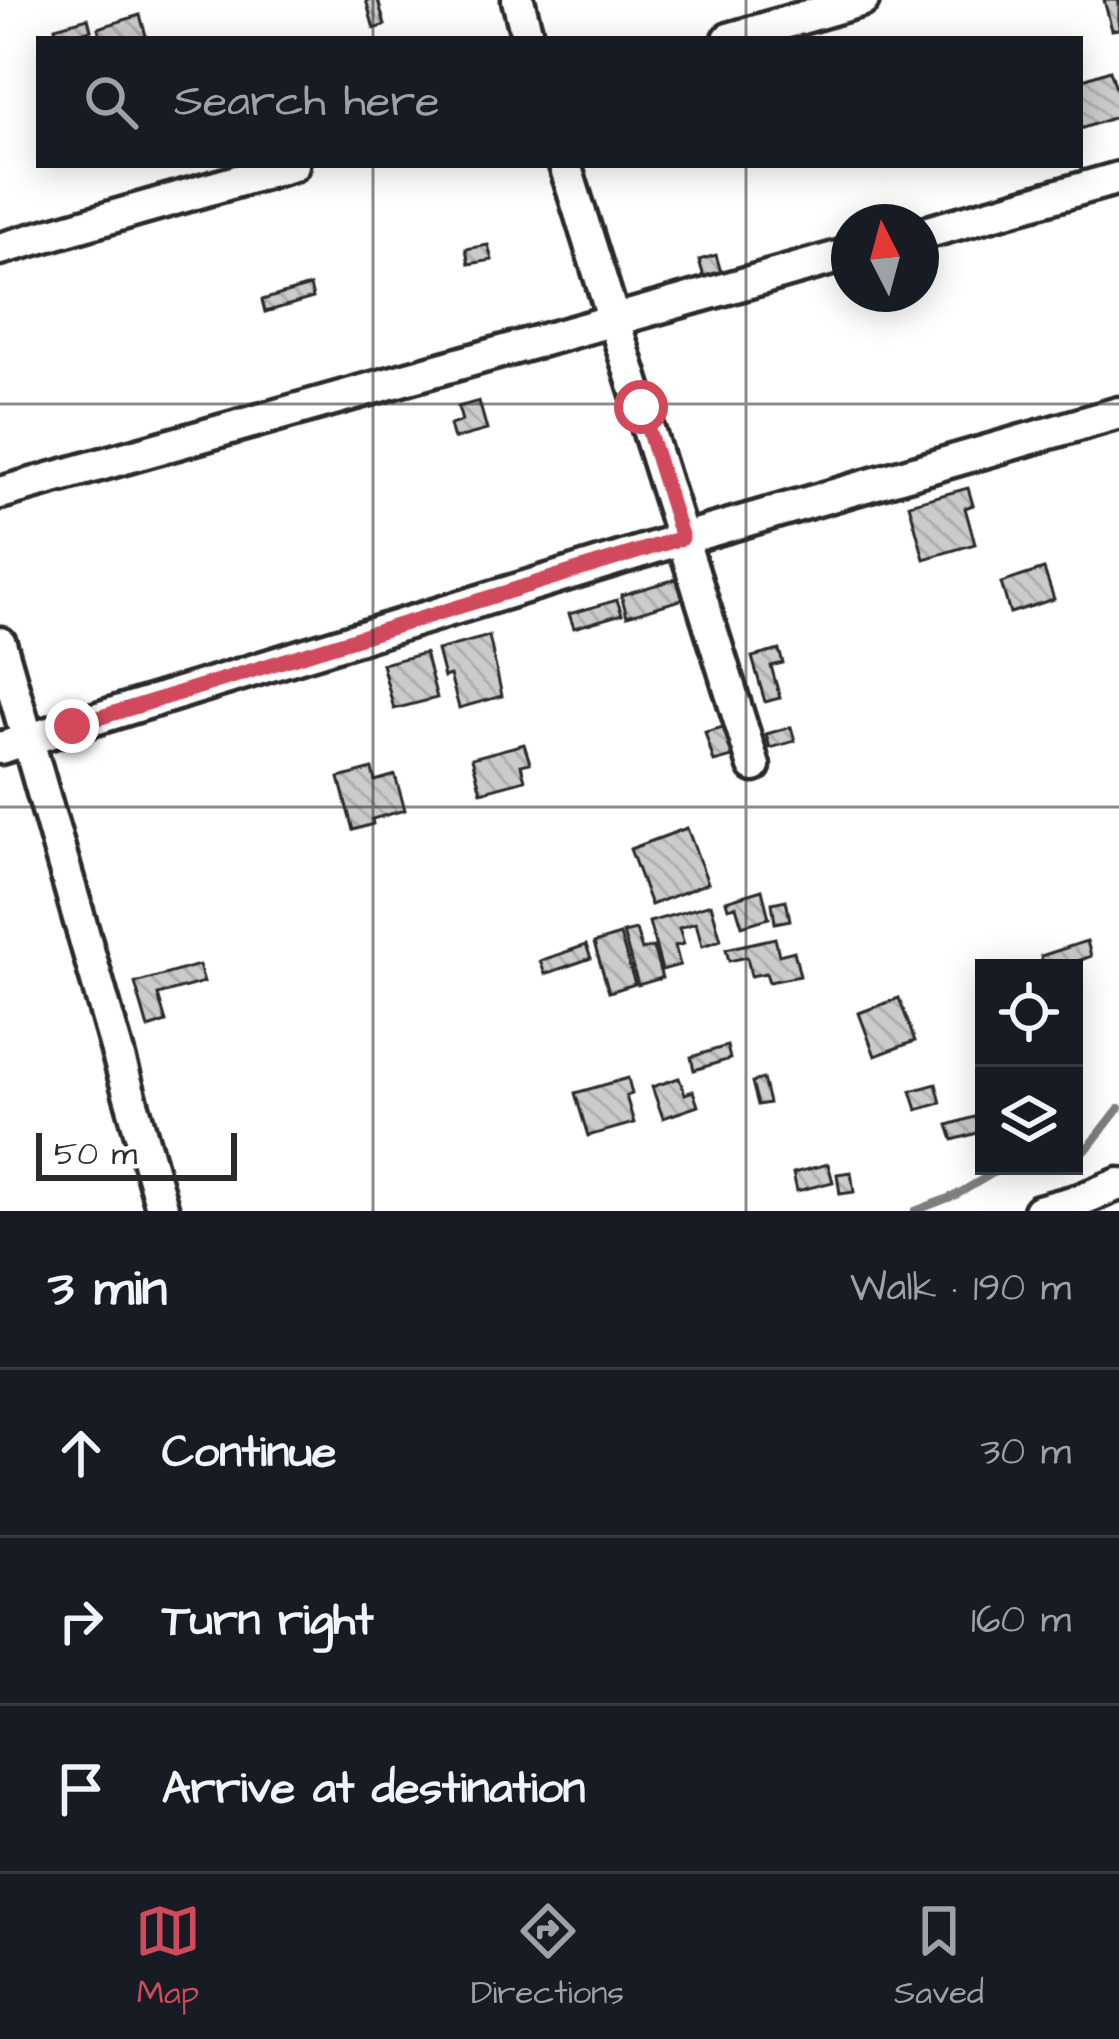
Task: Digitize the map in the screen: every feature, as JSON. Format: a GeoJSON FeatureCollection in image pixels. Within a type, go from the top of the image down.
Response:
{"type":"FeatureCollection","features":[{"type":"Feature","properties":{"kind":"street"},"geometry":{"type":"LineString","coordinates":[[518,0],[527,36]]}},
{"type":"Feature","properties":{"kind":"street"},"geometry":{"type":"LineString","coordinates":[[739,36],[863,0]]}},
{"type":"Feature","properties":{"kind":"street"},"geometry":{"type":"LineString","coordinates":[[0,249],[283,168]]}},
{"type":"Feature","properties":{"kind":"street"},"geometry":{"type":"LineString","coordinates":[[566,168],[754,766]]}},
{"type":"Feature","properties":{"kind":"street"},"geometry":{"type":"LineString","coordinates":[[939,229],[1119,178]]}},
{"type":"Feature","properties":{"kind":"street"},"geometry":{"type":"LineString","coordinates":[[0,493],[831,259]]}},
{"type":"Feature","properties":{"kind":"street"},"geometry":{"type":"LineString","coordinates":[[14,744],[682,538],[1119,413]]}},
{"type":"Feature","properties":{"kind":"street"},"geometry":{"type":"LineString","coordinates":[[0,643],[14,744],[163,1211]]}},
{"type":"Feature","properties":{"kind":"street"},"geometry":{"type":"LineString","coordinates":[[1039,1211],[1119,1184]]}},
{"type":"Feature","properties":{"kind":"building"},"geometry":{"type":"Polygon","coordinates":[[[366,0],[378,0],[385,25],[374,29],[366,0]]]}},
{"type":"Feature","properties":{"kind":"building"},"geometry":{"type":"Polygon","coordinates":[[[1104,0],[1119,0],[1119,29],[1112,30],[1104,0]]]}},
{"type":"Feature","properties":{"kind":"building"},"geometry":{"type":"Polygon","coordinates":[[[140,15],[146,36],[100,36],[98,28],[140,15]]]}},
{"type":"Feature","properties":{"kind":"building"},"geometry":{"type":"Polygon","coordinates":[[[88,18],[91,30],[57,36],[55,27],[88,18]]]}},
{"type":"Feature","properties":{"kind":"building"},"geometry":{"type":"Polygon","coordinates":[[[1110,70],[1119,97],[1119,116],[1083,128],[1083,79],[1110,70]]]}},
{"type":"Feature","properties":{"kind":"building"},"geometry":{"type":"Polygon","coordinates":[[[488,245],[492,260],[469,264],[466,249],[488,245]]]}},
{"type":"Feature","properties":{"kind":"building"},"geometry":{"type":"Polygon","coordinates":[[[716,255],[723,279],[706,284],[699,260],[716,255]]]}},
{"type":"Feature","properties":{"kind":"building"},"geometry":{"type":"Polygon","coordinates":[[[310,286],[313,298],[265,312],[262,300],[310,286]]]}},
{"type":"Feature","properties":{"kind":"building"},"geometry":{"type":"Polygon","coordinates":[[[479,401],[487,430],[454,439],[450,425],[462,421],[458,407],[479,401]]]}},
{"type":"Feature","properties":{"kind":"building"},"geometry":{"type":"Polygon","coordinates":[[[968,488],[973,505],[965,508],[975,544],[924,559],[909,504],[968,488]]]}},
{"type":"Feature","properties":{"kind":"building"},"geometry":{"type":"Polygon","coordinates":[[[1044,569],[1054,599],[1010,613],[1001,583],[1044,569]]]}},
{"type":"Feature","properties":{"kind":"building"},"geometry":{"type":"Polygon","coordinates":[[[683,577],[690,597],[627,616],[621,595],[683,577]]]}},
{"type":"Feature","properties":{"kind":"building"},"geometry":{"type":"Polygon","coordinates":[[[617,600],[622,614],[574,628],[569,614],[617,600]]]}},
{"type":"Feature","properties":{"kind":"building"},"geometry":{"type":"Polygon","coordinates":[[[489,636],[502,696],[459,708],[437,650],[489,636]]]}},
{"type":"Feature","properties":{"kind":"building"},"geometry":{"type":"Polygon","coordinates":[[[779,650],[783,663],[771,666],[780,698],[765,702],[752,657],[779,650]]]}},
{"type":"Feature","properties":{"kind":"building"},"geometry":{"type":"Polygon","coordinates":[[[425,653],[437,698],[394,709],[382,664],[425,653]]]}},
{"type":"Feature","properties":{"kind":"building"},"geometry":{"type":"Polygon","coordinates":[[[727,726],[736,756],[714,762],[705,732],[727,726]]]}},
{"type":"Feature","properties":{"kind":"building"},"geometry":{"type":"Polygon","coordinates":[[[791,727],[795,741],[770,748],[766,734],[791,727]]]}},
{"type":"Feature","properties":{"kind":"building"},"geometry":{"type":"Polygon","coordinates":[[[524,744],[530,763],[521,765],[525,780],[481,792],[472,758],[524,744]]]}},
{"type":"Feature","properties":{"kind":"building"},"geometry":{"type":"Polygon","coordinates":[[[372,769],[375,781],[395,775],[405,810],[353,830],[339,778],[372,769]]]}},
{"type":"Feature","properties":{"kind":"building"},"geometry":{"type":"Polygon","coordinates":[[[687,828],[708,883],[651,905],[630,849],[687,828]]]}},
{"type":"Feature","properties":{"kind":"building"},"geometry":{"type":"Polygon","coordinates":[[[762,890],[769,918],[742,926],[736,906],[728,908],[726,901],[762,890]]]}},
{"type":"Feature","properties":{"kind":"building"},"geometry":{"type":"Polygon","coordinates":[[[786,900],[790,920],[775,923],[772,903],[786,900]]]}},
{"type":"Feature","properties":{"kind":"building"},"geometry":{"type":"Polygon","coordinates":[[[711,904],[721,940],[702,946],[696,923],[679,928],[684,944],[675,946],[680,965],[662,970],[649,922],[711,904]]]}},
{"type":"Feature","properties":{"kind":"building"},"geometry":{"type":"Polygon","coordinates":[[[636,930],[642,950],[653,947],[662,978],[638,985],[623,933],[636,930]]]}},
{"type":"Feature","properties":{"kind":"building"},"geometry":{"type":"Polygon","coordinates":[[[620,935],[635,984],[609,992],[594,943],[620,935]]]}},
{"type":"Feature","properties":{"kind":"building"},"geometry":{"type":"Polygon","coordinates":[[[775,938],[779,955],[794,951],[800,976],[769,982],[766,973],[751,976],[747,957],[729,961],[726,949],[775,938]]]}},
{"type":"Feature","properties":{"kind":"building"},"geometry":{"type":"Polygon","coordinates":[[[1087,941],[1091,956],[1083,959],[1041,956],[1087,941]]]}},
{"type":"Feature","properties":{"kind":"building"},"geometry":{"type":"Polygon","coordinates":[[[586,945],[591,958],[545,974],[540,961],[586,945]]]}},
{"type":"Feature","properties":{"kind":"building"},"geometry":{"type":"Polygon","coordinates":[[[199,965],[204,982],[158,995],[166,1022],[148,1028],[135,983],[199,965]]]}},
{"type":"Feature","properties":{"kind":"building"},"geometry":{"type":"Polygon","coordinates":[[[899,998],[915,1041],[875,1056],[859,1013],[899,998]]]}},
{"type":"Feature","properties":{"kind":"building"},"geometry":{"type":"Polygon","coordinates":[[[727,1046],[730,1059],[694,1070],[691,1057],[727,1046]]]}},
{"type":"Feature","properties":{"kind":"building"},"geometry":{"type":"Polygon","coordinates":[[[628,1078],[632,1094],[626,1096],[634,1123],[588,1136],[575,1093],[628,1078]]]}},
{"type":"Feature","properties":{"kind":"building"},"geometry":{"type":"Polygon","coordinates":[[[679,1078],[685,1094],[693,1091],[698,1106],[663,1118],[652,1087],[679,1078]]]}},
{"type":"Feature","properties":{"kind":"building"},"geometry":{"type":"Polygon","coordinates":[[[763,1079],[769,1103],[758,1105],[752,1082],[763,1079]]]}},
{"type":"Feature","properties":{"kind":"building"},"geometry":{"type":"Polygon","coordinates":[[[936,1084],[941,1103],[917,1110],[911,1091],[936,1084]]]}},
{"type":"Feature","properties":{"kind":"building"},"geometry":{"type":"Polygon","coordinates":[[[975,1117],[975,1134],[953,1140],[948,1125],[975,1117]]]}},
{"type":"Feature","properties":{"kind":"building"},"geometry":{"type":"Polygon","coordinates":[[[828,1164],[833,1182],[797,1191],[793,1173],[828,1164]]]}},
{"type":"Feature","properties":{"kind":"building"},"geometry":{"type":"Polygon","coordinates":[[[851,1172],[854,1192],[840,1194],[837,1174],[851,1172]]]}},
{"type":"Feature","properties":{"kind":"waterway"},"geometry":{"type":"LineString","coordinates":[[1083,1151],[1119,1108]]}},
{"type":"Feature","properties":{"kind":"waterway"},"geometry":{"type":"LineString","coordinates":[[915,1211],[990,1175]]}},
{"type":"Feature","properties":{"kind":"route"},"geometry":{"type":"LineString","coordinates":[[72,726],[682,538],[641,407]]}}]}
